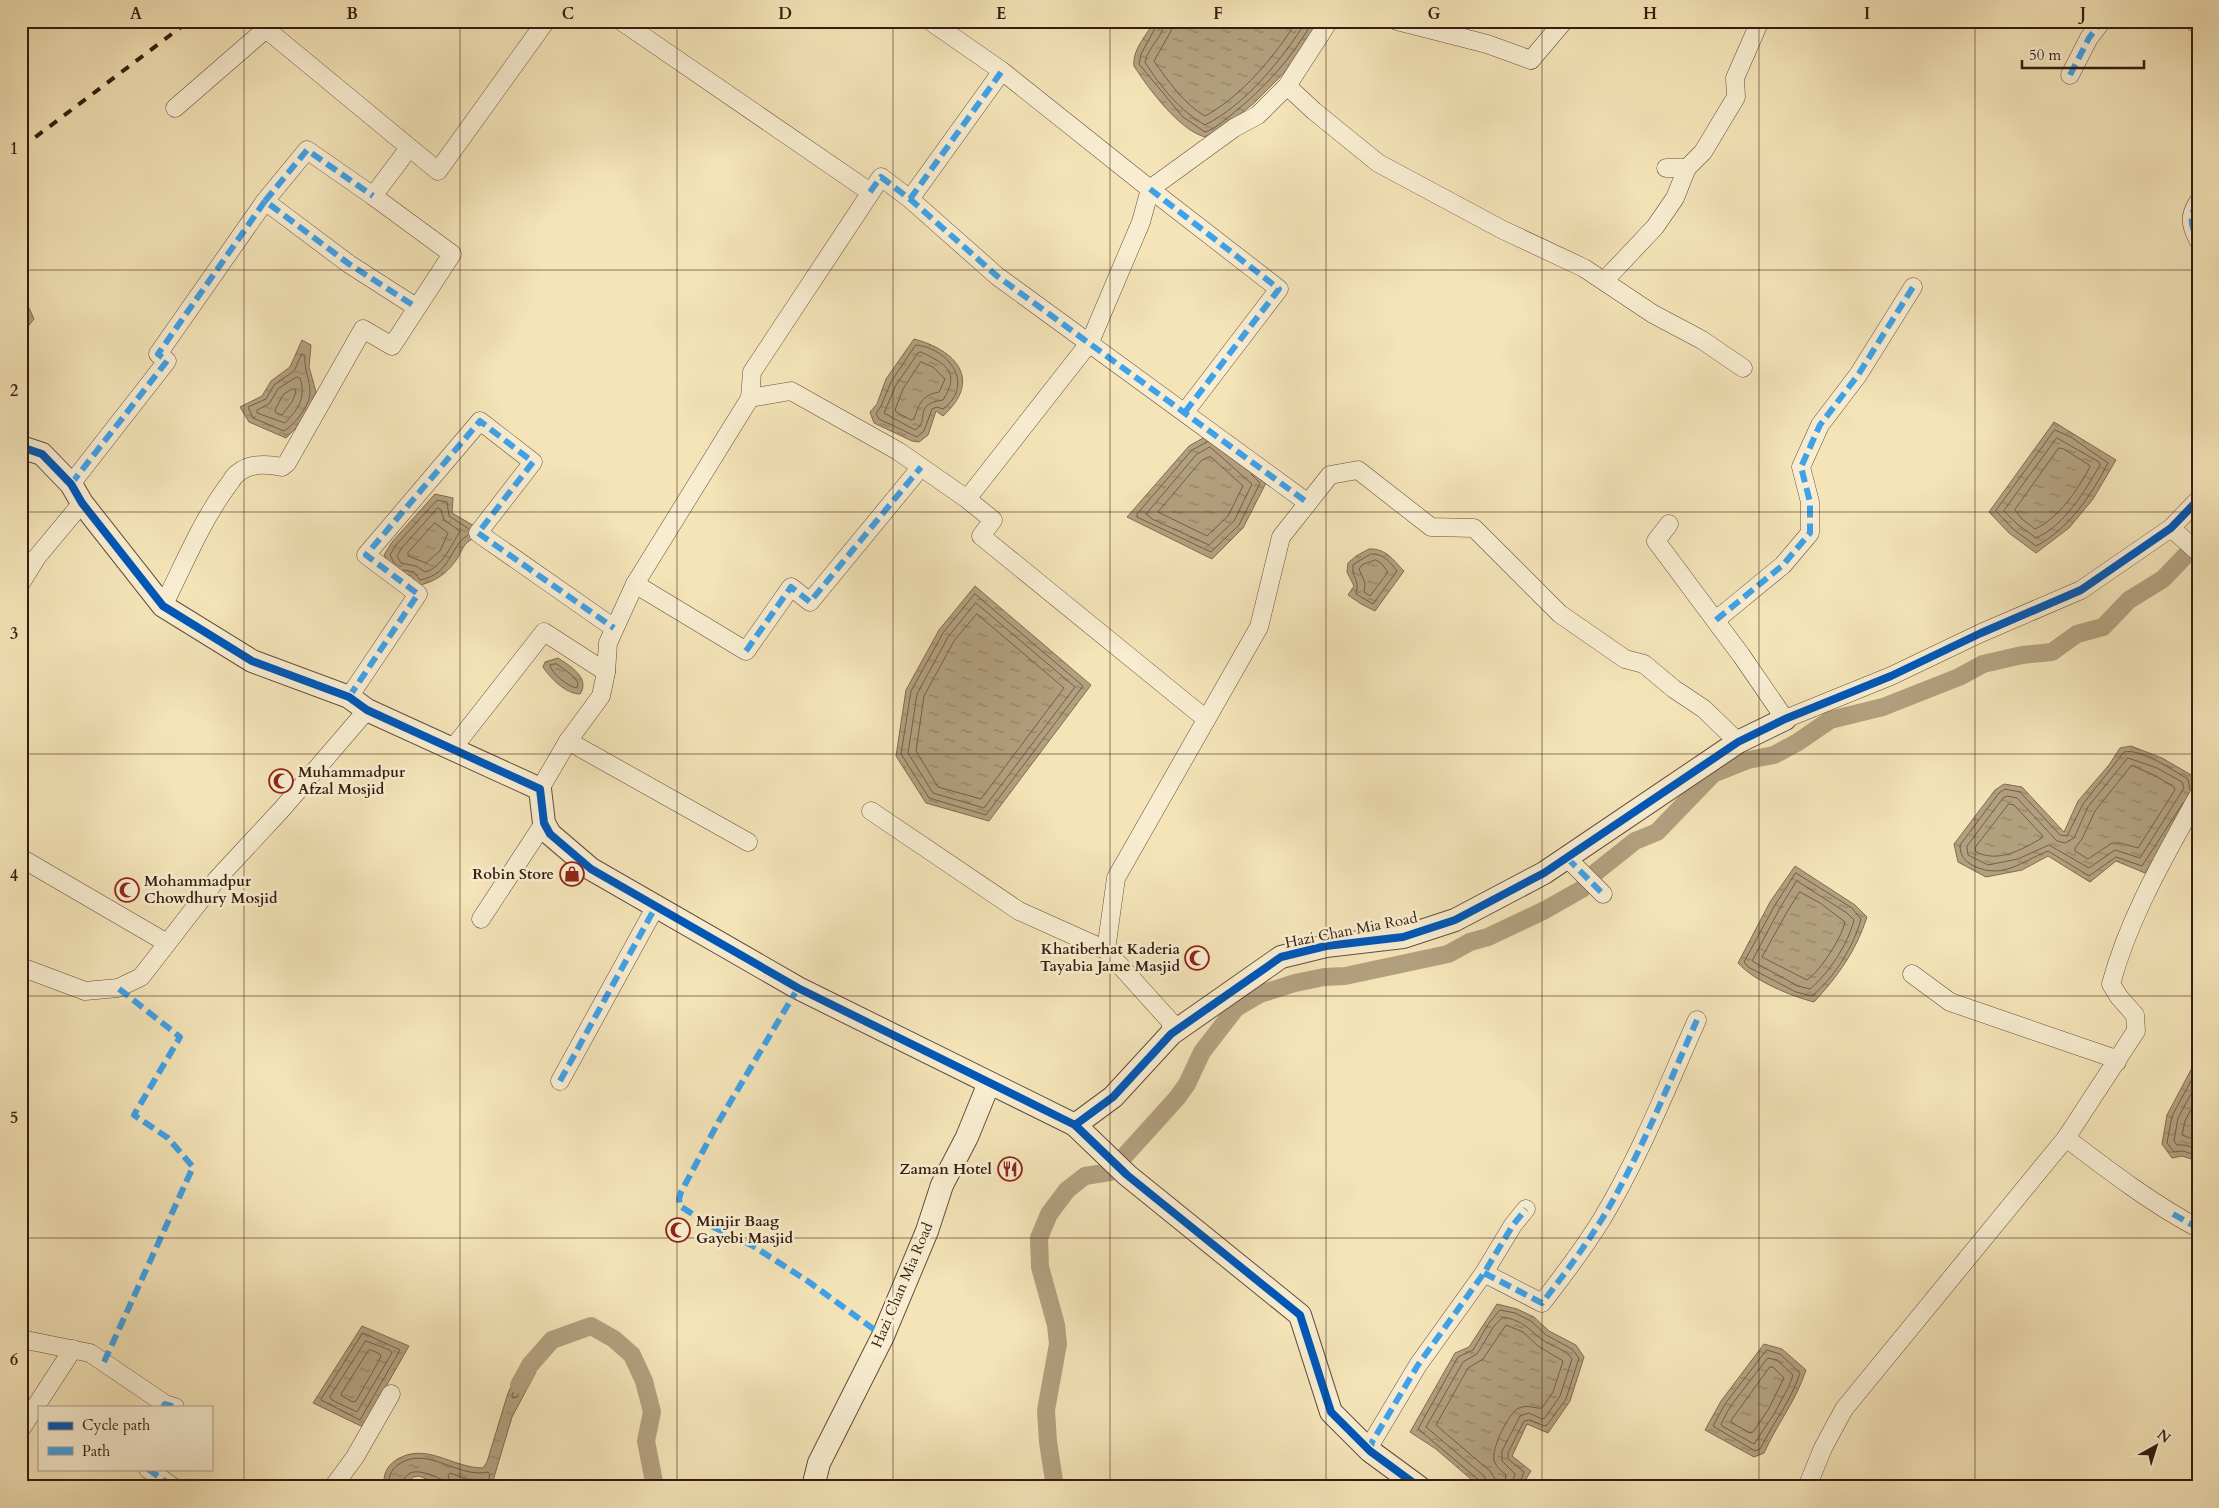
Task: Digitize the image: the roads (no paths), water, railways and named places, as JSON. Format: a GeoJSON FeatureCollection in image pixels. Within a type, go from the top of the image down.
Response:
{"type":"FeatureCollection","features":[{"type":"Feature","properties":{"kind":"street"},"geometry":{"type":"LineString","coordinates":[[174,108],[270,25],[409,148],[438,171],[546,21]]}},
{"type":"Feature","properties":{"kind":"street"},"geometry":{"type":"LineString","coordinates":[[621,21],[870,192]]}},
{"type":"Feature","properties":{"kind":"street"},"geometry":{"type":"LineString","coordinates":[[930,21],[1002,71],[1279,289],[1185,412]]}},
{"type":"Feature","properties":{"kind":"street"},"geometry":{"type":"LineString","coordinates":[[967,499],[1090,342],[1141,222],[1150,189],[1234,128],[1258,114],[1287,86],[1329,21]]}},
{"type":"Feature","properties":{"kind":"street"},"geometry":{"type":"LineString","coordinates":[[1397,21],[1487,44],[1531,60],[1564,21]]}},
{"type":"Feature","properties":{"kind":"street"},"geometry":{"type":"LineString","coordinates":[[1604,281],[1655,227],[1675,198],[1687,168],[1703,152],[1736,97],[1735,78],[1760,21]]}},
{"type":"Feature","properties":{"kind":"street"},"geometry":{"type":"LineString","coordinates":[[2070,75],[2089,38],[2102,21]]}},
{"type":"Feature","properties":{"kind":"street"},"geometry":{"type":"LineString","coordinates":[[2193,21],[2198,25]]}},
{"type":"Feature","properties":{"kind":"street"},"geometry":{"type":"LineString","coordinates":[[910,199],[1002,71]]}},
{"type":"Feature","properties":{"kind":"street"},"geometry":{"type":"LineString","coordinates":[[1287,86],[1314,111],[1378,163],[1503,230],[1584,268],[1654,314],[1702,340],[1744,368]]}},
{"type":"Feature","properties":{"kind":"street"},"geometry":{"type":"LineString","coordinates":[[373,196],[409,148]]}},
{"type":"Feature","properties":{"kind":"street"},"geometry":{"type":"LineString","coordinates":[[21,583],[76,493],[167,360],[158,354],[265,201],[307,150],[452,254],[392,346],[363,329],[287,463],[282,467],[268,464],[257,465],[238,473],[217,500],[163,606]]}},
{"type":"Feature","properties":{"kind":"street"},"geometry":{"type":"LineString","coordinates":[[1666,168],[1687,168]]}},
{"type":"Feature","properties":{"kind":"street"},"geometry":{"type":"LineString","coordinates":[[1308,503],[1090,342],[997,276],[910,199],[881,176],[752,372],[750,398],[635,584],[614,628],[608,643],[606,672],[601,696],[568,741],[540,789],[544,823],[550,834],[591,869],[798,988],[1075,1125],[1127,1175],[1300,1315],[1331,1412],[1370,1450],[1419,1487]]}},
{"type":"Feature","properties":{"kind":"street"},"geometry":{"type":"LineString","coordinates":[[265,201],[349,264],[416,307]]}},
{"type":"Feature","properties":{"kind":"street"},"geometry":{"type":"LineString","coordinates":[[2198,202],[2191,214],[2193,231],[2198,240]]}},
{"type":"Feature","properties":{"kind":"street"},"geometry":{"type":"LineString","coordinates":[[1716,620],[1783,564],[1810,533],[1810,502],[1801,467],[1820,425],[1858,375],[1913,287]]}},
{"type":"Feature","properties":{"kind":"street"},"geometry":{"type":"LineString","coordinates":[[750,398],[791,391],[898,451],[967,499],[993,520],[981,536],[1206,719]]}},
{"type":"Feature","properties":{"kind":"street"},"geometry":{"type":"LineString","coordinates":[[349,698],[418,594],[366,555],[480,421],[533,462],[478,533],[614,628]]}},
{"type":"Feature","properties":{"kind":"street"},"geometry":{"type":"LineString","coordinates":[[21,447],[42,454],[76,493],[163,606],[252,661],[349,698],[367,710],[540,789]]}},
{"type":"Feature","properties":{"kind":"street"},"geometry":{"type":"LineString","coordinates":[[635,584],[746,651],[791,587],[810,602],[921,467]]}},
{"type":"Feature","properties":{"kind":"street"},"geometry":{"type":"LineString","coordinates":[[1106,950],[1116,878],[1259,627],[1281,537],[1330,475],[1358,470],[1431,528],[1474,528],[1560,614],[1625,659],[1644,664],[1674,689],[1704,709],[1738,742]]}},
{"type":"Feature","properties":{"kind":"street"},"geometry":{"type":"LineString","coordinates":[[1669,524],[1656,541],[1716,620],[1784,720],[1891,676],[1981,633],[2081,590],[2171,528],[2198,500]]}},
{"type":"Feature","properties":{"kind":"street"},"geometry":{"type":"LineString","coordinates":[[2171,528],[2198,552]]}},
{"type":"Feature","properties":{"kind":"street"},"geometry":{"type":"LineString","coordinates":[[453,748],[544,632],[606,672]]}},
{"type":"Feature","properties":{"kind":"street"},"geometry":{"type":"LineString","coordinates":[[21,967],[85,991],[118,988],[141,977],[217,879],[282,809],[367,710]]}},
{"type":"Feature","properties":{"kind":"street","name":"Hazi Chan Mia Road"},"geometry":{"type":"LineString","coordinates":[[1075,1125],[1112,1097],[1171,1034],[1281,957],[1326,946],[1403,937],[1455,920],[1544,873],[1738,742],[1784,720]]}},
{"type":"Feature","properties":{"kind":"street"},"geometry":{"type":"LineString","coordinates":[[568,741],[748,842]]}},
{"type":"Feature","properties":{"kind":"street"},"geometry":{"type":"LineString","coordinates":[[1807,1487],[1844,1408],[2066,1138],[2136,1031],[2135,1015],[2119,997],[2111,984],[2115,967],[2144,897],[2198,796]]}},
{"type":"Feature","properties":{"kind":"street"},"geometry":{"type":"LineString","coordinates":[[870,811],[1019,911],[1106,950],[1171,1022],[1171,1034]]}},
{"type":"Feature","properties":{"kind":"street"},"geometry":{"type":"LineString","coordinates":[[481,920],[544,823]]}},
{"type":"Feature","properties":{"kind":"street"},"geometry":{"type":"LineString","coordinates":[[21,858],[168,943]]}},
{"type":"Feature","properties":{"kind":"street"},"geometry":{"type":"LineString","coordinates":[[1566,858],[1603,894]]}},
{"type":"Feature","properties":{"kind":"street"},"geometry":{"type":"LineString","coordinates":[[560,1081],[656,906]]}},
{"type":"Feature","properties":{"kind":"street"},"geometry":{"type":"LineString","coordinates":[[1912,974],[1950,1002],[2113,1058],[2116,1062]]}},
{"type":"Feature","properties":{"kind":"street"},"geometry":{"type":"LineString","coordinates":[[1484,1273],[1542,1303],[1563,1277],[1602,1219],[1647,1134],[1698,1020]]}},
{"type":"Feature","properties":{"kind":"street","name":"Hazi Chan Mia Road"},"geometry":{"type":"LineString","coordinates":[[813,1487],[819,1463],[883,1336],[927,1231],[942,1185],[967,1137],[990,1082]]}},
{"type":"Feature","properties":{"kind":"street"},"geometry":{"type":"LineString","coordinates":[[2066,1138],[2128,1184],[2198,1228]]}},
{"type":"Feature","properties":{"kind":"street"},"geometry":{"type":"LineString","coordinates":[[1370,1450],[1372,1442],[1418,1365],[1484,1273],[1513,1226],[1526,1209]]}},
{"type":"Feature","properties":{"kind":"street"},"geometry":{"type":"LineString","coordinates":[[21,1339],[90,1353],[168,1406]]}},
{"type":"Feature","properties":{"kind":"street"},"geometry":{"type":"LineString","coordinates":[[21,1429],[73,1349]]}},
{"type":"Feature","properties":{"kind":"street"},"geometry":{"type":"LineString","coordinates":[[333,1487],[355,1457],[391,1394]]}},
{"type":"Feature","properties":{"kind":"street"},"geometry":{"type":"LineString","coordinates":[[149,1470],[173,1487]]}},
{"type":"Feature","properties":{"kind":"water"},"geometry":{"type":"Polygon","coordinates":[[[1155,21],[1319,21],[1291,65],[1278,79],[1253,104],[1221,129],[1205,137],[1185,126],[1165,107],[1134,66],[1135,54],[1155,21]]]}},
{"type":"Feature","properties":{"kind":"water"},"geometry":{"type":"Polygon","coordinates":[[[21,296],[34,319],[21,335],[21,296]]]}},
{"type":"Feature","properties":{"kind":"water"},"geometry":{"type":"Polygon","coordinates":[[[914,339],[929,344],[952,359],[959,368],[962,379],[961,390],[955,403],[943,416],[936,411],[928,435],[919,442],[912,441],[874,423],[870,412],[877,404],[886,379],[914,339]]]}},
{"type":"Feature","properties":{"kind":"water"},"geometry":{"type":"Polygon","coordinates":[[[302,340],[311,345],[309,367],[316,392],[309,410],[301,423],[286,438],[249,422],[240,407],[262,396],[271,381],[290,367],[302,340]]]}},
{"type":"Feature","properties":{"kind":"water"},"geometry":{"type":"Polygon","coordinates":[[[2054,422],[2116,460],[2093,499],[2069,528],[2036,553],[2009,533],[1989,512],[2054,422]]]}},
{"type":"Feature","properties":{"kind":"water"},"geometry":{"type":"Polygon","coordinates":[[[1212,433],[1267,481],[1243,528],[1212,559],[1127,517],[1189,446],[1212,433]]]}},
{"type":"Feature","properties":{"kind":"water"},"geometry":{"type":"Polygon","coordinates":[[[435,494],[453,498],[452,513],[476,527],[477,536],[465,545],[446,572],[428,583],[417,586],[412,576],[391,570],[384,555],[392,542],[435,494]]]}},
{"type":"Feature","properties":{"kind":"water"},"geometry":{"type":"Polygon","coordinates":[[[1369,549],[1380,550],[1385,553],[1404,571],[1375,611],[1348,595],[1354,586],[1347,572],[1348,563],[1369,549]]]}},
{"type":"Feature","properties":{"kind":"water"},"geometry":{"type":"Polygon","coordinates":[[[975,586],[1091,685],[989,821],[926,803],[896,756],[906,690],[939,630],[975,586]]]}},
{"type":"Feature","properties":{"kind":"water"},"geometry":{"type":"Polygon","coordinates":[[[558,658],[573,668],[581,677],[583,688],[580,694],[564,688],[543,667],[545,662],[558,658]]]}},
{"type":"Feature","properties":{"kind":"water"},"geometry":{"type":"Polygon","coordinates":[[[2131,746],[2162,758],[2193,776],[2196,792],[2145,873],[2116,861],[2090,882],[2048,856],[2022,870],[1986,877],[1958,862],[1954,844],[1995,790],[2004,784],[2022,787],[2064,832],[2078,801],[2109,765],[2120,748],[2131,746]]]}},
{"type":"Feature","properties":{"kind":"water"},"geometry":{"type":"Polygon","coordinates":[[[1795,866],[1855,905],[1867,917],[1852,952],[1831,983],[1814,1002],[1763,982],[1738,963],[1770,902],[1795,866]]]}},
{"type":"Feature","properties":{"kind":"water"},"geometry":{"type":"Polygon","coordinates":[[[2198,1048],[2198,1161],[2182,1156],[2172,1158],[2162,1144],[2167,1115],[2193,1066],[2196,1049],[2198,1048]]]}},
{"type":"Feature","properties":{"kind":"water"},"geometry":{"type":"Polygon","coordinates":[[[1497,1304],[1517,1309],[1534,1317],[1549,1331],[1576,1345],[1584,1357],[1570,1401],[1548,1433],[1527,1424],[1512,1456],[1531,1471],[1521,1487],[1480,1487],[1436,1449],[1410,1432],[1455,1353],[1469,1347],[1497,1304]]]}},
{"type":"Feature","properties":{"kind":"water"},"geometry":{"type":"Polygon","coordinates":[[[362,1326],[409,1346],[363,1427],[313,1403],[362,1326]]]}},
{"type":"Feature","properties":{"kind":"water"},"geometry":{"type":"Polygon","coordinates":[[[1764,1344],[1782,1349],[1806,1370],[1797,1392],[1764,1453],[1754,1457],[1705,1430],[1721,1401],[1764,1344]]]}},
{"type":"Feature","properties":{"kind":"water"},"geometry":{"type":"Polygon","coordinates":[[[524,1359],[536,1372],[512,1417],[492,1484],[489,1487],[446,1487],[419,1476],[413,1477],[405,1487],[384,1487],[385,1475],[390,1465],[407,1455],[429,1454],[472,1467],[483,1468],[487,1462],[508,1393],[524,1359]]]}},
{"type":"Feature","properties":{"kind":"waterway"},"geometry":{"type":"LineString","coordinates":[[1055,1487],[1048,1442],[1046,1410],[1058,1344],[1056,1325],[1040,1267],[1039,1238],[1049,1214],[1067,1190],[1085,1176],[1110,1172],[1177,1098],[1187,1084],[1202,1052],[1236,1008],[1260,994],[1295,983],[1324,977],[1345,976],[1448,954],[1470,942],[1488,937],[1545,910],[1582,889],[1596,872],[1635,841],[1657,832],[1713,774],[1748,760],[1774,755],[1798,742],[1830,720],[1883,707],[1959,677],[1983,664],[2022,655],[2052,652],[2077,634],[2103,627],[2129,600],[2163,579],[2187,554],[2198,549]]}},
{"type":"Feature","properties":{"kind":"waterway"},"geometry":{"type":"LineString","coordinates":[[519,1385],[530,1365],[552,1340],[591,1326],[614,1339],[632,1355],[644,1381],[652,1412],[646,1441],[655,1487]]}},
{"type":"Feature","properties":{"kind":"railway"},"geometry":{"type":"LineString","coordinates":[[21,148],[189,21]]}},
{"type":"Feature","properties":{"kind":"place","name":"Muhammadpur Afzal Mosjid"},"geometry":{"type":"Point","coordinates":[281,781]}},
{"type":"Feature","properties":{"kind":"place","name":"Robin Store"},"geometry":{"type":"Point","coordinates":[572,874]}},
{"type":"Feature","properties":{"kind":"place","name":"Mohammadpur Chowdhury Mosjid"},"geometry":{"type":"Point","coordinates":[127,890]}},
{"type":"Feature","properties":{"kind":"place","name":"Khatiberhat Kaderia Tayabia Jame Masjid"},"geometry":{"type":"Point","coordinates":[1197,958]}},
{"type":"Feature","properties":{"kind":"place","name":"Zaman Hotel"},"geometry":{"type":"Point","coordinates":[1010,1169]}},
{"type":"Feature","properties":{"kind":"place","name":"Minjir Baag Gayebi Masjid"},"geometry":{"type":"Point","coordinates":[678,1230]}}]}
